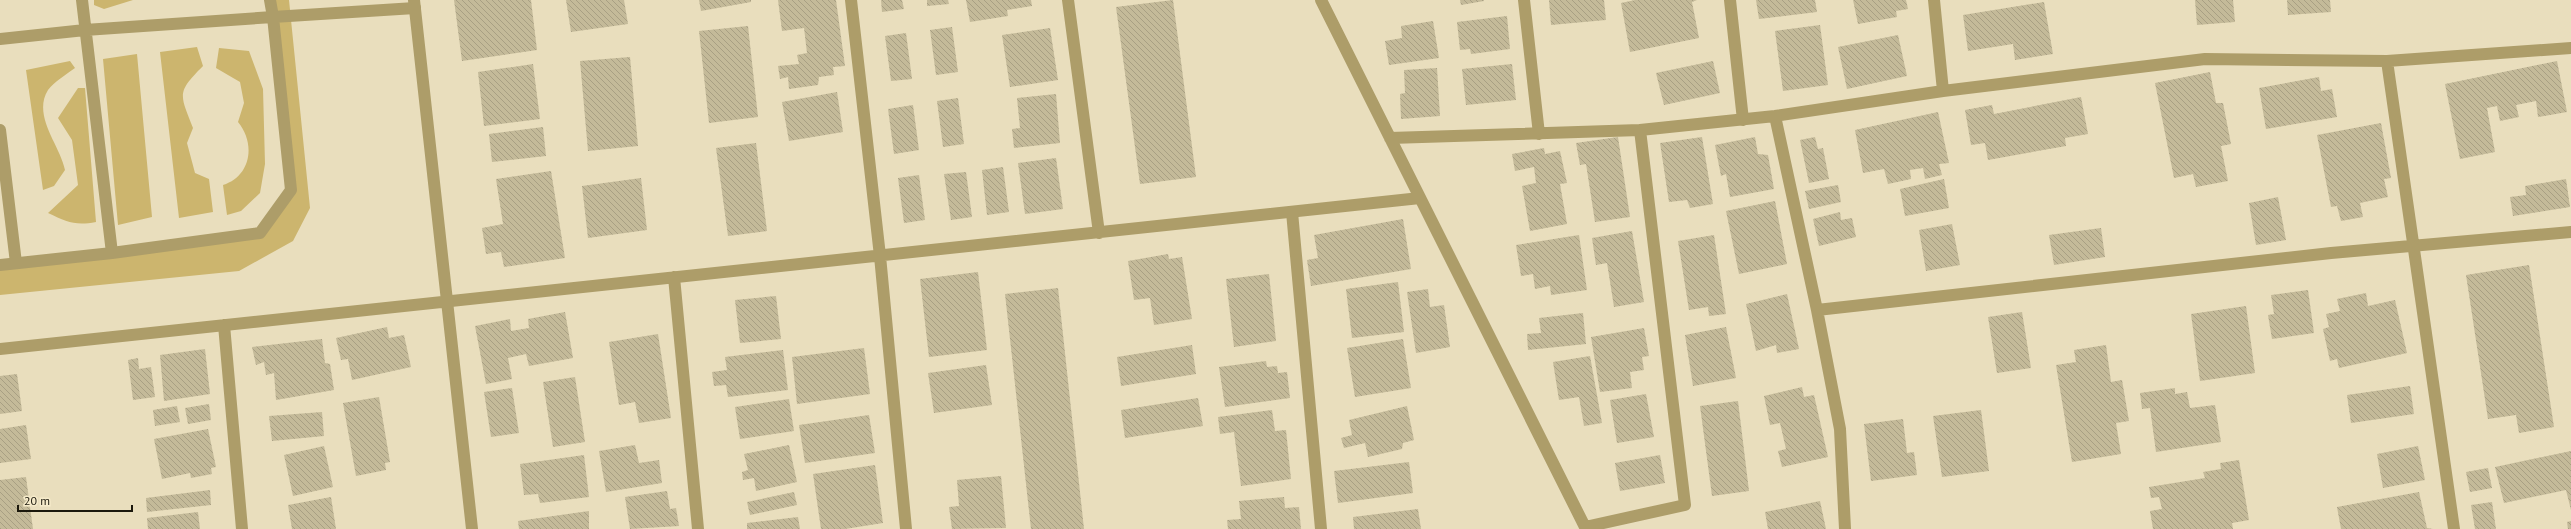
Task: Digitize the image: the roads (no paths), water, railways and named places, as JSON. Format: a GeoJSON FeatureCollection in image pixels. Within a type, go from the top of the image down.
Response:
{"type":"FeatureCollection","features":[{"type":"Feature","properties":{"kind":"street"},"geometry":{"type":"LineString","coordinates":[[82,0],[112,254]]}},
{"type":"Feature","properties":{"kind":"street"},"geometry":{"type":"LineString","coordinates":[[0,265],[112,254],[260,233],[292,190],[270,0]]}},
{"type":"Feature","properties":{"kind":"street"},"geometry":{"type":"LineString","coordinates":[[851,0],[880,256],[906,529]]}},
{"type":"Feature","properties":{"kind":"street"},"geometry":{"type":"LineString","coordinates":[[1068,0],[1099,233]]}},
{"type":"Feature","properties":{"kind":"street"},"geometry":{"type":"LineString","coordinates":[[1321,0],[1586,528],[1685,504],[1640,130]]}},
{"type":"Feature","properties":{"kind":"street"},"geometry":{"type":"LineString","coordinates":[[1524,0],[1539,134]]}},
{"type":"Feature","properties":{"kind":"street"},"geometry":{"type":"LineString","coordinates":[[1730,0],[1743,120]]}},
{"type":"Feature","properties":{"kind":"street"},"geometry":{"type":"LineString","coordinates":[[1934,0],[1943,91]]}},
{"type":"Feature","properties":{"kind":"street"},"geometry":{"type":"LineString","coordinates":[[0,39],[85,30],[273,17],[415,4],[472,529]]}},
{"type":"Feature","properties":{"kind":"street"},"geometry":{"type":"LineString","coordinates":[[1390,138],[1640,130],[1775,116],[1943,91],[2205,59],[2387,61],[2571,48]]}},
{"type":"Feature","properties":{"kind":"street"},"geometry":{"type":"LineString","coordinates":[[2387,61],[2454,529]]}},
{"type":"Feature","properties":{"kind":"street"},"geometry":{"type":"LineString","coordinates":[[1775,116],[1817,310],[1840,429],[1845,529]]}},
{"type":"Feature","properties":{"kind":"street"},"geometry":{"type":"LineString","coordinates":[[0,130],[16,263]]}},
{"type":"Feature","properties":{"kind":"street"},"geometry":{"type":"LineString","coordinates":[[0,349],[224,326],[447,300],[880,256],[1420,198]]}},
{"type":"Feature","properties":{"kind":"street"},"geometry":{"type":"LineString","coordinates":[[1292,212],[1321,529]]}},
{"type":"Feature","properties":{"kind":"street"},"geometry":{"type":"LineString","coordinates":[[1817,310],[2331,253],[2414,247],[2571,232]]}},
{"type":"Feature","properties":{"kind":"street"},"geometry":{"type":"LineString","coordinates":[[674,277],[698,529]]}},
{"type":"Feature","properties":{"kind":"street"},"geometry":{"type":"LineString","coordinates":[[224,326],[242,529]]}}]}
